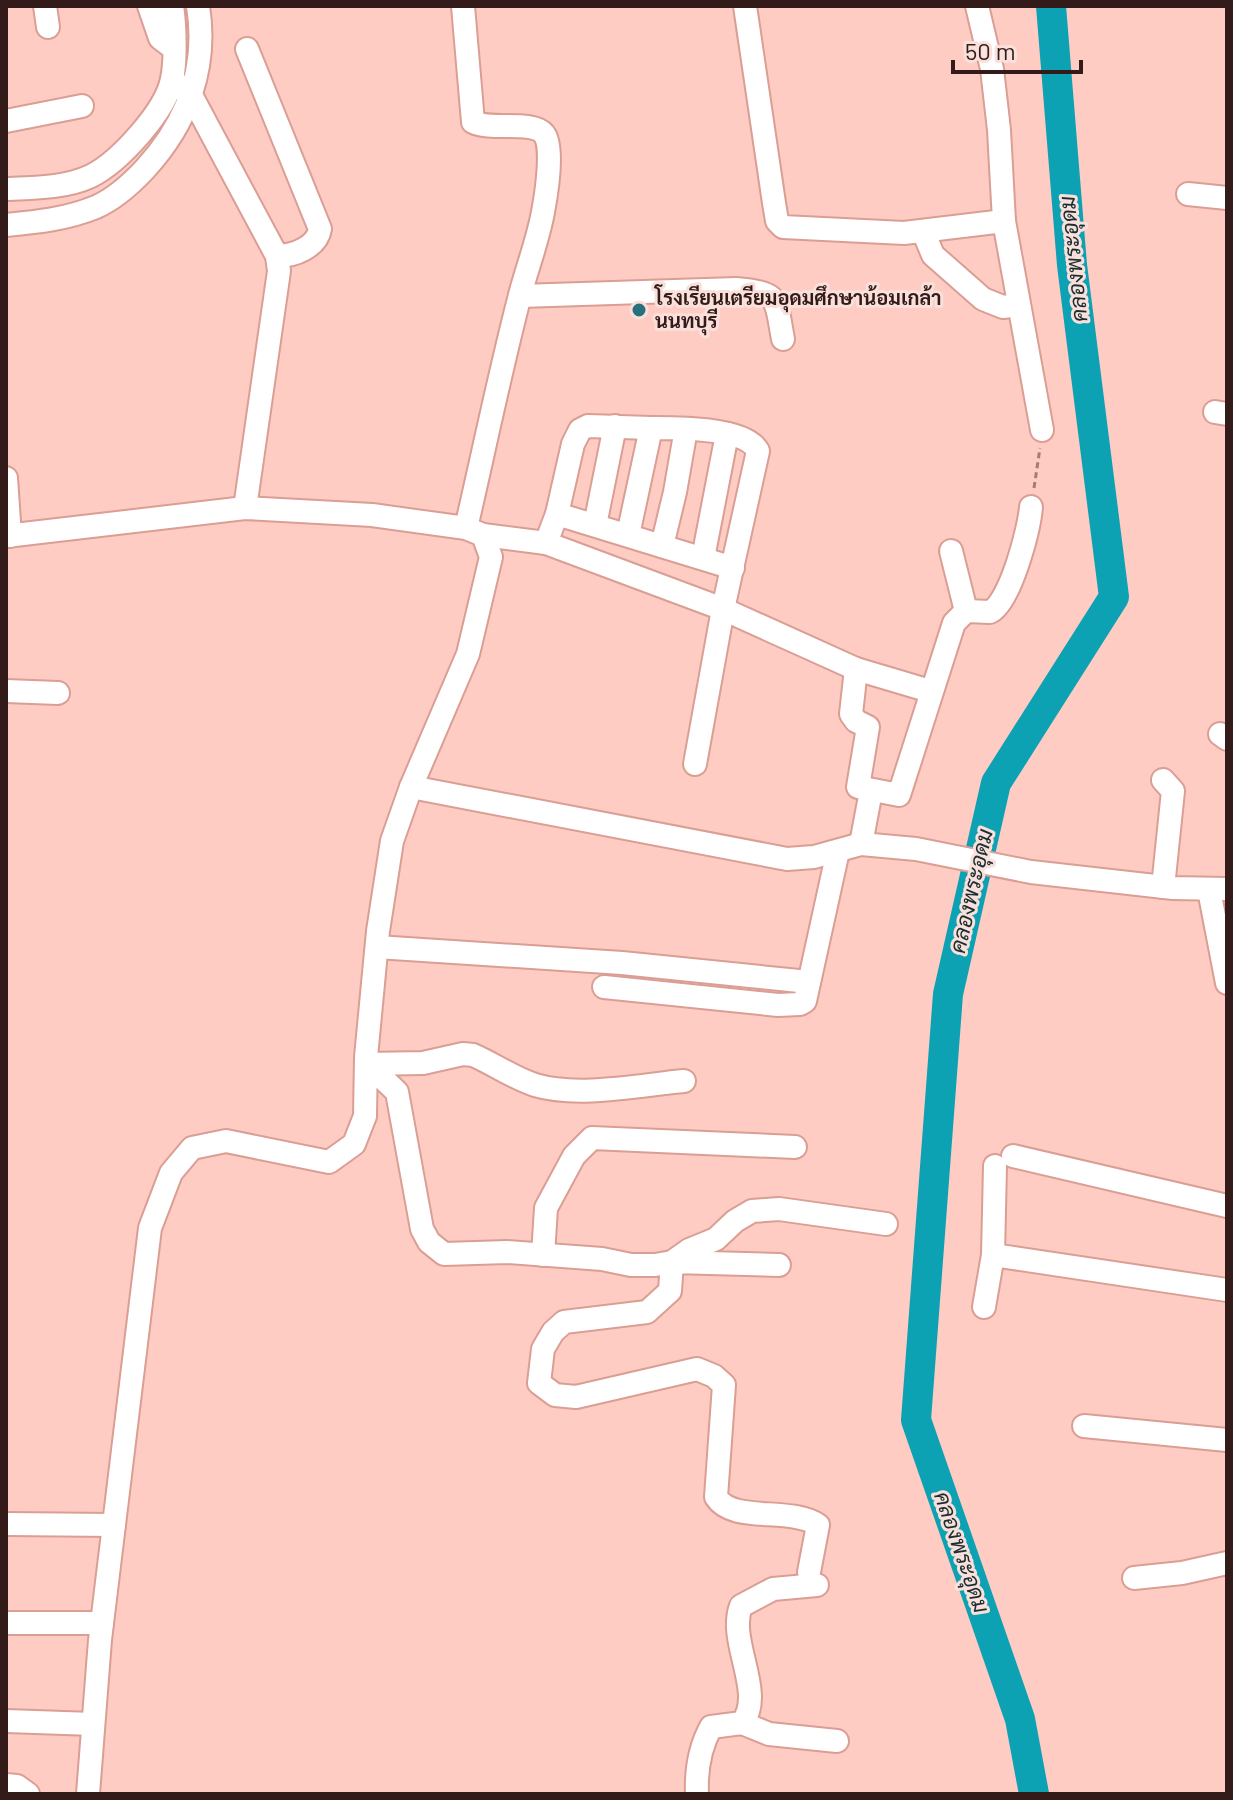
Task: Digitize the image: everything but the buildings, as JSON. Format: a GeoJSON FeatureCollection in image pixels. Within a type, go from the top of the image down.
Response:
{"type":"FeatureCollection","features":[{"type":"Feature","properties":{"kind":"street"},"geometry":{"type":"LineString","coordinates":[[149,6],[160,38],[173,48]]}},
{"type":"Feature","properties":{"kind":"street"},"geometry":{"type":"LineString","coordinates":[[6,189],[49,186],[90,177],[126,150],[160,105],[172,80],[176,32],[172,6]]}},
{"type":"Feature","properties":{"kind":"street"},"geometry":{"type":"LineString","coordinates":[[6,225],[53,220],[98,206],[133,182],[165,147],[192,97],[199,69],[202,33],[198,6]]}},
{"type":"Feature","properties":{"kind":"street"},"geometry":{"type":"LineString","coordinates":[[88,1794],[102,1623],[150,1228],[171,1173],[192,1148],[226,1141],[329,1162],[354,1144],[365,1116],[377,947],[392,841],[411,787],[468,654],[491,557],[475,531],[520,296],[543,213],[549,151],[540,130],[483,127],[473,122],[463,6]]}},
{"type":"Feature","properties":{"kind":"street"},"geometry":{"type":"LineString","coordinates":[[745,6],[777,221],[783,227],[904,233],[1004,221]]}},
{"type":"Feature","properties":{"kind":"street"},"geometry":{"type":"LineString","coordinates":[[977,6],[992,69],[1004,221],[1042,430]]}},
{"type":"Feature","properties":{"kind":"street"},"geometry":{"type":"LineString","coordinates":[[247,49],[320,229],[315,241],[290,256],[277,256]]}},
{"type":"Feature","properties":{"kind":"street"},"geometry":{"type":"LineString","coordinates":[[172,80],[192,97],[277,256],[279,271],[245,508]]}},
{"type":"Feature","properties":{"kind":"street"},"geometry":{"type":"LineString","coordinates":[[6,121],[82,106]]}},
{"type":"Feature","properties":{"kind":"street"},"geometry":{"type":"LineString","coordinates":[[1188,194],[1227,198]]}},
{"type":"Feature","properties":{"kind":"street"},"geometry":{"type":"LineString","coordinates":[[923,231],[933,255],[983,299],[1003,307],[1019,305]]}},
{"type":"Feature","properties":{"kind":"street"},"geometry":{"type":"LineString","coordinates":[[520,296],[736,289],[759,291],[776,301],[783,339]]}},
{"type":"Feature","properties":{"kind":"street"},"geometry":{"type":"LineString","coordinates":[[546,543],[557,514],[573,444],[580,430],[588,426],[686,429],[727,434],[749,441],[758,451],[723,609],[695,764]]}},
{"type":"Feature","properties":{"kind":"street"},"geometry":{"type":"LineString","coordinates":[[595,525],[615,426]]}},
{"type":"Feature","properties":{"kind":"street"},"geometry":{"type":"LineString","coordinates":[[630,574],[651,428]]}},
{"type":"Feature","properties":{"kind":"street"},"geometry":{"type":"LineString","coordinates":[[662,546],[686,429]]}},
{"type":"Feature","properties":{"kind":"street"},"geometry":{"type":"LineString","coordinates":[[703,558],[727,434]]}},
{"type":"Feature","properties":{"kind":"street"},"geometry":{"type":"LineString","coordinates":[[6,478],[8,536],[245,508],[372,515],[546,543],[723,609],[856,669],[930,691]]}},
{"type":"Feature","properties":{"kind":"street"},"geometry":{"type":"LineString","coordinates":[[856,669],[851,714],[856,721],[868,727],[858,787],[894,796],[901,792],[930,691],[954,623],[966,611],[990,612],[1001,603],[1028,536],[1031,507]]}},
{"type":"Feature","properties":{"kind":"street"},"geometry":{"type":"LineString","coordinates":[[557,514],[733,568]]}},
{"type":"Feature","properties":{"kind":"street"},"geometry":{"type":"LineString","coordinates":[[951,551],[966,611]]}},
{"type":"Feature","properties":{"kind":"street"},"geometry":{"type":"LineString","coordinates":[[6,691],[58,693]]}},
{"type":"Feature","properties":{"kind":"street"},"geometry":{"type":"LineString","coordinates":[[1163,780],[1173,791],[1163,887]]}},
{"type":"Feature","properties":{"kind":"street"},"geometry":{"type":"LineString","coordinates":[[411,787],[787,859],[814,857],[861,844],[916,849],[1031,872],[1218,890],[1227,983]]}},
{"type":"Feature","properties":{"kind":"street"},"geometry":{"type":"LineString","coordinates":[[861,844],[871,791]]}},
{"type":"Feature","properties":{"kind":"street"},"geometry":{"type":"LineString","coordinates":[[604,987],[778,1005],[800,1004],[805,1001],[838,851]]}},
{"type":"Feature","properties":{"kind":"street"},"geometry":{"type":"LineString","coordinates":[[377,947],[622,963],[809,982]]}},
{"type":"Feature","properties":{"kind":"street"},"geometry":{"type":"LineString","coordinates":[[366,1070],[463,1054],[473,1055],[532,1084],[554,1089],[612,1088],[684,1081]]}},
{"type":"Feature","properties":{"kind":"street"},"geometry":{"type":"LineString","coordinates":[[366,1070],[376,1072],[397,1092],[422,1229],[437,1251],[454,1254],[507,1252],[602,1259],[631,1265],[672,1262],[779,1265]]}},
{"type":"Feature","properties":{"kind":"street"},"geometry":{"type":"LineString","coordinates":[[543,1255],[546,1208],[574,1156],[592,1138],[795,1147]]}},
{"type":"Feature","properties":{"kind":"street"},"geometry":{"type":"LineString","coordinates":[[984,1307],[1004,1161],[1227,1206]]}},
{"type":"Feature","properties":{"kind":"street"},"geometry":{"type":"LineString","coordinates":[[672,1262],[689,1250],[716,1239],[735,1221],[752,1211],[779,1209],[886,1224]]}},
{"type":"Feature","properties":{"kind":"street"},"geometry":{"type":"LineString","coordinates":[[993,1255],[1227,1290]]}},
{"type":"Feature","properties":{"kind":"street"},"geometry":{"type":"LineString","coordinates":[[672,1262],[670,1291],[647,1312],[564,1322],[553,1332],[543,1349],[539,1383],[555,1395],[576,1397],[697,1369],[714,1376],[724,1385],[716,1497],[721,1504],[735,1511],[799,1516],[818,1525],[813,1578],[773,1589],[741,1606],[736,1625],[749,1698],[747,1717],[742,1723]]}},
{"type":"Feature","properties":{"kind":"street"},"geometry":{"type":"LineString","coordinates":[[1084,1426],[1227,1440]]}},
{"type":"Feature","properties":{"kind":"street"},"geometry":{"type":"LineString","coordinates":[[6,1524],[114,1525]]}},
{"type":"Feature","properties":{"kind":"street"},"geometry":{"type":"LineString","coordinates":[[1134,1578],[1182,1573],[1227,1563]]}},
{"type":"Feature","properties":{"kind":"street"},"geometry":{"type":"LineString","coordinates":[[6,1623],[102,1623]]}},
{"type":"Feature","properties":{"kind":"street"},"geometry":{"type":"LineString","coordinates":[[6,1721],[93,1724]]}},
{"type":"Feature","properties":{"kind":"street"},"geometry":{"type":"LineString","coordinates":[[697,1794],[699,1760],[704,1739],[711,1727],[742,1723],[769,1734],[837,1741]]}},
{"type":"Feature","properties":{"kind":"street"},"geometry":{"type":"LineString","coordinates":[[6,1785],[17,1786],[28,1794]]}},
{"type":"Feature","properties":{"kind":"path"},"geometry":{"type":"LineString","coordinates":[[1031,507],[1042,430]]}},
{"type":"Feature","properties":{"kind":"waterway","name":"คลองพระอุดม"},"geometry":{"type":"LineString","coordinates":[[1034,1794],[1020,1719],[916,1420],[948,994],[996,783],[1114,597],[1072,265],[1051,6]]}},
{"type":"Feature","properties":{"kind":"place","name":"โรงเรียนเตรียมอุดมศึกษาน้อมเกล้า นนทบุรี"},"geometry":{"type":"Point","coordinates":[639,310]}}]}
